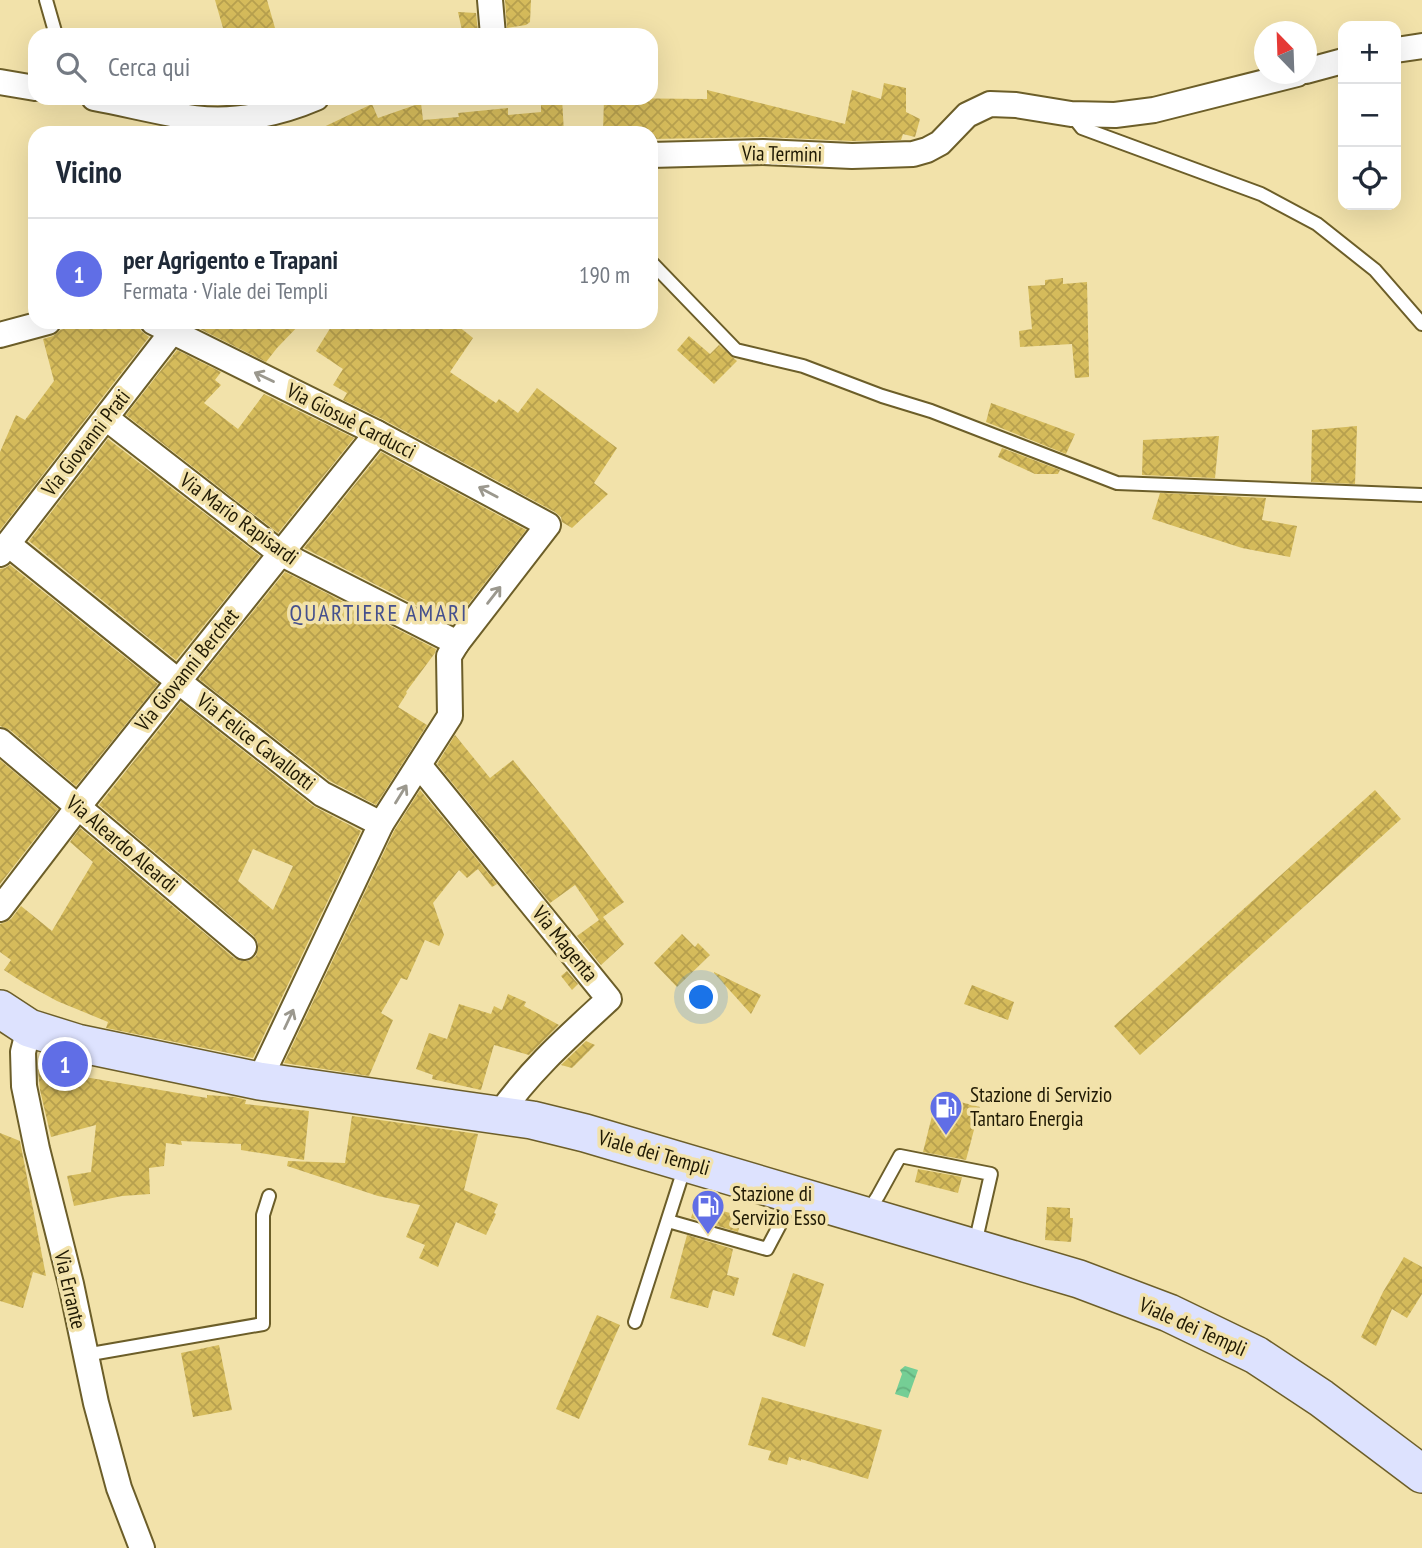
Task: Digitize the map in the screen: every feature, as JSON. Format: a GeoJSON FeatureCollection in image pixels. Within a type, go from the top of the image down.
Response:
{"type":"FeatureCollection","features":[{"type":"Feature","properties":{"kind":"main road","name":"Viale dei Templi"},"geometry":{"type":"LineString","coordinates":[[15,1018],[77,1043],[260,1081],[532,1120],[585,1133],[1079,1279],[1169,1314],[1256,1355],[1321,1398],[1422,1474]]}},
{"type":"Feature","properties":{"kind":"street"},"geometry":{"type":"LineString","coordinates":[[490,0],[492,28]]}},
{"type":"Feature","properties":{"kind":"street"},"geometry":{"type":"LineString","coordinates":[[1401,49],[1422,46]]}},
{"type":"Feature","properties":{"kind":"street"},"geometry":{"type":"LineString","coordinates":[[1317,68],[1338,62]]}},
{"type":"Feature","properties":{"kind":"street"},"geometry":{"type":"LineString","coordinates":[[0,82],[28,87]]}},
{"type":"Feature","properties":{"kind":"street"},"geometry":{"type":"LineString","coordinates":[[1071,114],[1115,115],[1154,110],[1257,84]]}},
{"type":"Feature","properties":{"kind":"street","name":"Via Termini"},"geometry":{"type":"LineString","coordinates":[[658,155],[763,152],[852,156],[913,154],[940,143],[967,115],[990,104],[1016,105],[1071,114]]}},
{"type":"Feature","properties":{"kind":"street"},"geometry":{"type":"LineString","coordinates":[[130,105],[197,118],[268,115],[300,105]]}},
{"type":"Feature","properties":{"kind":"street"},"geometry":{"type":"LineString","coordinates":[[0,335],[28,327]]}},
{"type":"Feature","properties":{"kind":"street","name":"Via Giovanni Prati"},"geometry":{"type":"LineString","coordinates":[[4,549],[106,418],[161,329]]}},
{"type":"Feature","properties":{"kind":"street","name":"Via Giosuè Carducci"},"geometry":{"type":"LineString","coordinates":[[166,329],[377,433],[548,525],[457,643]]}},
{"type":"Feature","properties":{"kind":"street","name":"Via Mario Rapisardi"},"geometry":{"type":"LineString","coordinates":[[106,418],[280,553],[457,643]]}},
{"type":"Feature","properties":{"kind":"street","name":"Via Giovanni Berchet"},"geometry":{"type":"LineString","coordinates":[[0,909],[78,807],[377,433]]}},
{"type":"Feature","properties":{"kind":"street","name":"Via Felice Cavallotti"},"geometry":{"type":"LineString","coordinates":[[4,549],[322,793],[382,824]]}},
{"type":"Feature","properties":{"kind":"street"},"geometry":{"type":"LineString","coordinates":[[260,1081],[382,824],[450,716],[449,656],[457,643]]}},
{"type":"Feature","properties":{"kind":"street","name":"Via Aleardo Aleardi"},"geometry":{"type":"LineString","coordinates":[[0,741],[244,947]]}},
{"type":"Feature","properties":{"kind":"street","name":"Via Magenta"},"geometry":{"type":"LineString","coordinates":[[419,765],[609,999],[516,1090],[499,1115]]}},
{"type":"Feature","properties":{"kind":"street","name":"Via Errante"},"geometry":{"type":"LineString","coordinates":[[15,1018],[23,1052],[24,1086],[37,1149],[71,1284],[96,1403],[119,1488],[142,1548]]}},
{"type":"Feature","properties":{"kind":"lane"},"geometry":{"type":"LineString","coordinates":[[46,0],[54,28]]}},
{"type":"Feature","properties":{"kind":"lane"},"geometry":{"type":"LineString","coordinates":[[1071,114],[1082,128],[1261,194],[1317,224],[1375,271],[1422,324]]}},
{"type":"Feature","properties":{"kind":"lane"},"geometry":{"type":"LineString","coordinates":[[658,269],[736,350],[803,366],[882,396],[931,411],[1117,483],[1422,495]]}},
{"type":"Feature","properties":{"kind":"lane"},"geometry":{"type":"LineString","coordinates":[[865,1215],[900,1156],[991,1174],[975,1248]]}},
{"type":"Feature","properties":{"kind":"lane"},"geometry":{"type":"LineString","coordinates":[[635,1322],[687,1162]]}},
{"type":"Feature","properties":{"kind":"lane"},"geometry":{"type":"LineString","coordinates":[[668,1221],[767,1249],[796,1194]]}},
{"type":"Feature","properties":{"kind":"lane"},"geometry":{"type":"LineString","coordinates":[[85,1355],[263,1324],[262,1215],[270,1196]]}},
{"type":"Feature","properties":{"kind":"water"},"geometry":{"type":"Polygon","coordinates":[[[905,1366],[918,1370],[908,1398],[895,1394],[902,1374],[900,1370],[905,1366]]]}},
{"type":"Feature","properties":{"kind":"building"},"geometry":{"type":"Polygon","coordinates":[[[215,0],[267,0],[275,28],[223,28],[215,0]]]}},
{"type":"Feature","properties":{"kind":"building"},"geometry":{"type":"Polygon","coordinates":[[[505,0],[531,0],[530,22],[507,28],[505,0]]]}},
{"type":"Feature","properties":{"kind":"building"},"geometry":{"type":"Polygon","coordinates":[[[458,12],[476,13],[478,28],[461,28],[458,12]]]}},
{"type":"Feature","properties":{"kind":"building"},"geometry":{"type":"Polygon","coordinates":[[[884,83],[906,88],[906,112],[920,119],[915,137],[903,134],[901,140],[852,141],[764,137],[658,139],[658,126],[603,126],[604,105],[658,105],[658,99],[707,99],[707,90],[845,124],[852,90],[881,99],[884,83]]]}},
{"type":"Feature","properties":{"kind":"building"},"geometry":{"type":"Polygon","coordinates":[[[370,105],[372,105],[378,118],[421,105],[423,120],[508,108],[508,115],[541,112],[541,105],[562,105],[564,126],[326,126],[370,105]]]}},
{"type":"Feature","properties":{"kind":"building"},"geometry":{"type":"Polygon","coordinates":[[[1063,278],[1063,284],[1087,282],[1089,377],[1075,378],[1072,344],[1020,347],[1019,331],[1032,329],[1028,286],[1045,285],[1045,280],[1063,278]]]}},
{"type":"Feature","properties":{"kind":"building"},"geometry":{"type":"Polygon","coordinates":[[[140,329],[149,337],[0,530],[0,452],[16,415],[25,420],[54,381],[43,339],[60,330],[140,329]]]}},
{"type":"Feature","properties":{"kind":"building"},"geometry":{"type":"Polygon","coordinates":[[[200,329],[295,329],[266,362],[200,329]]]}},
{"type":"Feature","properties":{"kind":"building"},"geometry":{"type":"Polygon","coordinates":[[[330,329],[462,329],[473,338],[450,372],[496,403],[499,399],[518,413],[537,388],[617,448],[594,483],[608,494],[572,528],[562,522],[555,512],[343,400],[347,393],[333,385],[343,369],[316,351],[330,329]]]}},
{"type":"Feature","properties":{"kind":"building"},"geometry":{"type":"Polygon","coordinates":[[[689,336],[710,354],[719,345],[737,361],[714,384],[677,350],[689,336]]]}},
{"type":"Feature","properties":{"kind":"building"},"geometry":{"type":"Polygon","coordinates":[[[177,350],[221,372],[215,380],[221,385],[204,403],[238,429],[264,394],[354,438],[278,533],[126,415],[177,350]]]}},
{"type":"Feature","properties":{"kind":"building"},"geometry":{"type":"Polygon","coordinates":[[[991,403],[1075,434],[1066,454],[986,422],[991,403]]]}},
{"type":"Feature","properties":{"kind":"building"},"geometry":{"type":"Polygon","coordinates":[[[1357,426],[1355,484],[1311,482],[1312,430],[1357,426]]]}},
{"type":"Feature","properties":{"kind":"building"},"geometry":{"type":"Polygon","coordinates":[[[1219,436],[1215,478],[1142,475],[1143,440],[1219,436]]]}},
{"type":"Feature","properties":{"kind":"building"},"geometry":{"type":"Polygon","coordinates":[[[108,439],[260,556],[176,660],[29,541],[108,439]]]}},
{"type":"Feature","properties":{"kind":"building"},"geometry":{"type":"Polygon","coordinates":[[[1002,448],[1060,470],[1058,474],[1035,474],[998,457],[1002,448]]]}},
{"type":"Feature","properties":{"kind":"building"},"geometry":{"type":"Polygon","coordinates":[[[381,452],[526,530],[453,624],[304,548],[381,452]]]}},
{"type":"Feature","properties":{"kind":"building"},"geometry":{"type":"Polygon","coordinates":[[[1160,493],[1266,498],[1262,520],[1297,526],[1290,557],[1242,548],[1152,519],[1160,493]]]}},
{"type":"Feature","properties":{"kind":"building"},"geometry":{"type":"Polygon","coordinates":[[[10,565],[158,684],[76,786],[10,730],[0,726],[0,569],[10,565]]]}},
{"type":"Feature","properties":{"kind":"building"},"geometry":{"type":"Polygon","coordinates":[[[285,572],[436,649],[398,707],[427,725],[376,805],[330,781],[199,679],[285,572]]]}},
{"type":"Feature","properties":{"kind":"building"},"geometry":{"type":"Polygon","coordinates":[[[181,702],[313,806],[361,831],[253,1058],[106,1028],[108,1022],[57,1001],[4,970],[11,960],[0,952],[0,924],[11,919],[21,906],[52,931],[93,862],[70,842],[80,828],[234,958],[248,961],[256,956],[258,943],[254,936],[99,805],[181,702]],[[253,849],[238,881],[273,910],[293,866],[253,849]]]}},
{"type":"Feature","properties":{"kind":"building"},"geometry":{"type":"Polygon","coordinates":[[[455,735],[490,778],[513,760],[624,902],[603,917],[624,944],[601,965],[577,936],[599,920],[575,885],[550,903],[437,764],[455,735]]]}},
{"type":"Feature","properties":{"kind":"building"},"geometry":{"type":"Polygon","coordinates":[[[0,760],[58,809],[0,884],[0,760]]]}},
{"type":"Feature","properties":{"kind":"building"},"geometry":{"type":"Polygon","coordinates":[[[420,790],[497,884],[492,887],[478,869],[467,878],[459,870],[433,903],[444,935],[439,946],[425,940],[407,980],[401,978],[381,1013],[393,1020],[369,1076],[284,1063],[394,831],[420,790]]]}},
{"type":"Feature","properties":{"kind":"building"},"geometry":{"type":"Polygon","coordinates":[[[1375,790],[1401,819],[1140,1055],[1114,1026],[1375,790]]]}},
{"type":"Feature","properties":{"kind":"building"},"geometry":{"type":"Polygon","coordinates":[[[682,934],[695,947],[698,943],[710,955],[677,987],[654,963],[682,934]]]}},
{"type":"Feature","properties":{"kind":"building"},"geometry":{"type":"Polygon","coordinates":[[[567,971],[578,984],[572,990],[561,976],[567,971]]]}},
{"type":"Feature","properties":{"kind":"building"},"geometry":{"type":"Polygon","coordinates":[[[714,973],[761,995],[751,1014],[714,973]]]}},
{"type":"Feature","properties":{"kind":"building"},"geometry":{"type":"Polygon","coordinates":[[[972,985],[1014,1002],[1008,1020],[964,1004],[972,985]]]}},
{"type":"Feature","properties":{"kind":"building"},"geometry":{"type":"Polygon","coordinates":[[[508,994],[526,1002],[524,1006],[559,1025],[529,1055],[494,1045],[481,1090],[432,1079],[433,1075],[416,1069],[429,1033],[447,1039],[459,1004],[491,1014],[494,1006],[502,1010],[508,994]]]}},
{"type":"Feature","properties":{"kind":"building"},"geometry":{"type":"Polygon","coordinates":[[[586,1041],[595,1045],[572,1068],[561,1065],[586,1041]]]}},
{"type":"Feature","properties":{"kind":"building"},"geometry":{"type":"Polygon","coordinates":[[[38,1069],[207,1098],[207,1095],[235,1097],[246,1100],[245,1104],[309,1111],[304,1160],[241,1150],[241,1144],[181,1141],[182,1145],[166,1143],[164,1166],[149,1168],[150,1194],[122,1196],[74,1206],[67,1176],[91,1172],[96,1125],[51,1137],[38,1069]]]}},
{"type":"Feature","properties":{"kind":"building"},"geometry":{"type":"Polygon","coordinates":[[[937,1096],[980,1107],[966,1160],[923,1152],[937,1096]]]}},
{"type":"Feature","properties":{"kind":"building"},"geometry":{"type":"Polygon","coordinates":[[[352,1116],[478,1134],[464,1190],[498,1204],[486,1235],[456,1222],[438,1267],[419,1258],[425,1245],[406,1237],[420,1205],[378,1196],[287,1166],[288,1161],[345,1163],[352,1116]]]}},
{"type":"Feature","properties":{"kind":"building"},"geometry":{"type":"Polygon","coordinates":[[[0,1133],[20,1141],[46,1276],[33,1272],[23,1308],[0,1301],[0,1133]]]}},
{"type":"Feature","properties":{"kind":"building"},"geometry":{"type":"Polygon","coordinates":[[[918,1169],[962,1177],[958,1193],[915,1182],[918,1169]]]}},
{"type":"Feature","properties":{"kind":"building"},"geometry":{"type":"Polygon","coordinates":[[[695,1204],[742,1216],[738,1232],[691,1218],[695,1204]]]}},
{"type":"Feature","properties":{"kind":"building"},"geometry":{"type":"Polygon","coordinates":[[[1047,1207],[1070,1208],[1070,1218],[1073,1218],[1071,1242],[1045,1240],[1047,1207]]]}},
{"type":"Feature","properties":{"kind":"building"},"geometry":{"type":"Polygon","coordinates":[[[687,1235],[733,1249],[727,1275],[739,1278],[734,1296],[713,1290],[708,1308],[670,1298],[687,1235]]]}},
{"type":"Feature","properties":{"kind":"building"},"geometry":{"type":"Polygon","coordinates":[[[1404,1257],[1422,1267],[1422,1294],[1407,1318],[1392,1309],[1376,1346],[1361,1337],[1404,1257]]]}},
{"type":"Feature","properties":{"kind":"building"},"geometry":{"type":"Polygon","coordinates":[[[793,1273],[824,1284],[805,1347],[772,1335],[793,1273]]]}},
{"type":"Feature","properties":{"kind":"building"},"geometry":{"type":"Polygon","coordinates":[[[597,1315],[620,1325],[579,1419],[556,1409],[597,1315]]]}},
{"type":"Feature","properties":{"kind":"building"},"geometry":{"type":"Polygon","coordinates":[[[219,1345],[232,1410],[193,1417],[181,1353],[219,1345]]]}},
{"type":"Feature","properties":{"kind":"building"},"geometry":{"type":"Polygon","coordinates":[[[762,1397],[882,1430],[868,1479],[801,1459],[789,1457],[787,1465],[768,1460],[771,1451],[748,1445],[762,1397]]]}},
{"type":"Feature","properties":{"kind":"place","name":"per Agrigento e Trapani"},"geometry":{"type":"Point","coordinates":[65,1064]}},
{"type":"Feature","properties":{"kind":"place","name":"Stazione di Servizio Tantaro Energia"},"geometry":{"type":"Point","coordinates":[946,1137]}},
{"type":"Feature","properties":{"kind":"place","name":"Stazione di Servizio Esso"},"geometry":{"type":"Point","coordinates":[708,1236]}},
{"type":"Feature","properties":{"kind":"district","name":"QUARTIERE AMARI"},"geometry":{"type":"Point","coordinates":[379,613]}}]}
